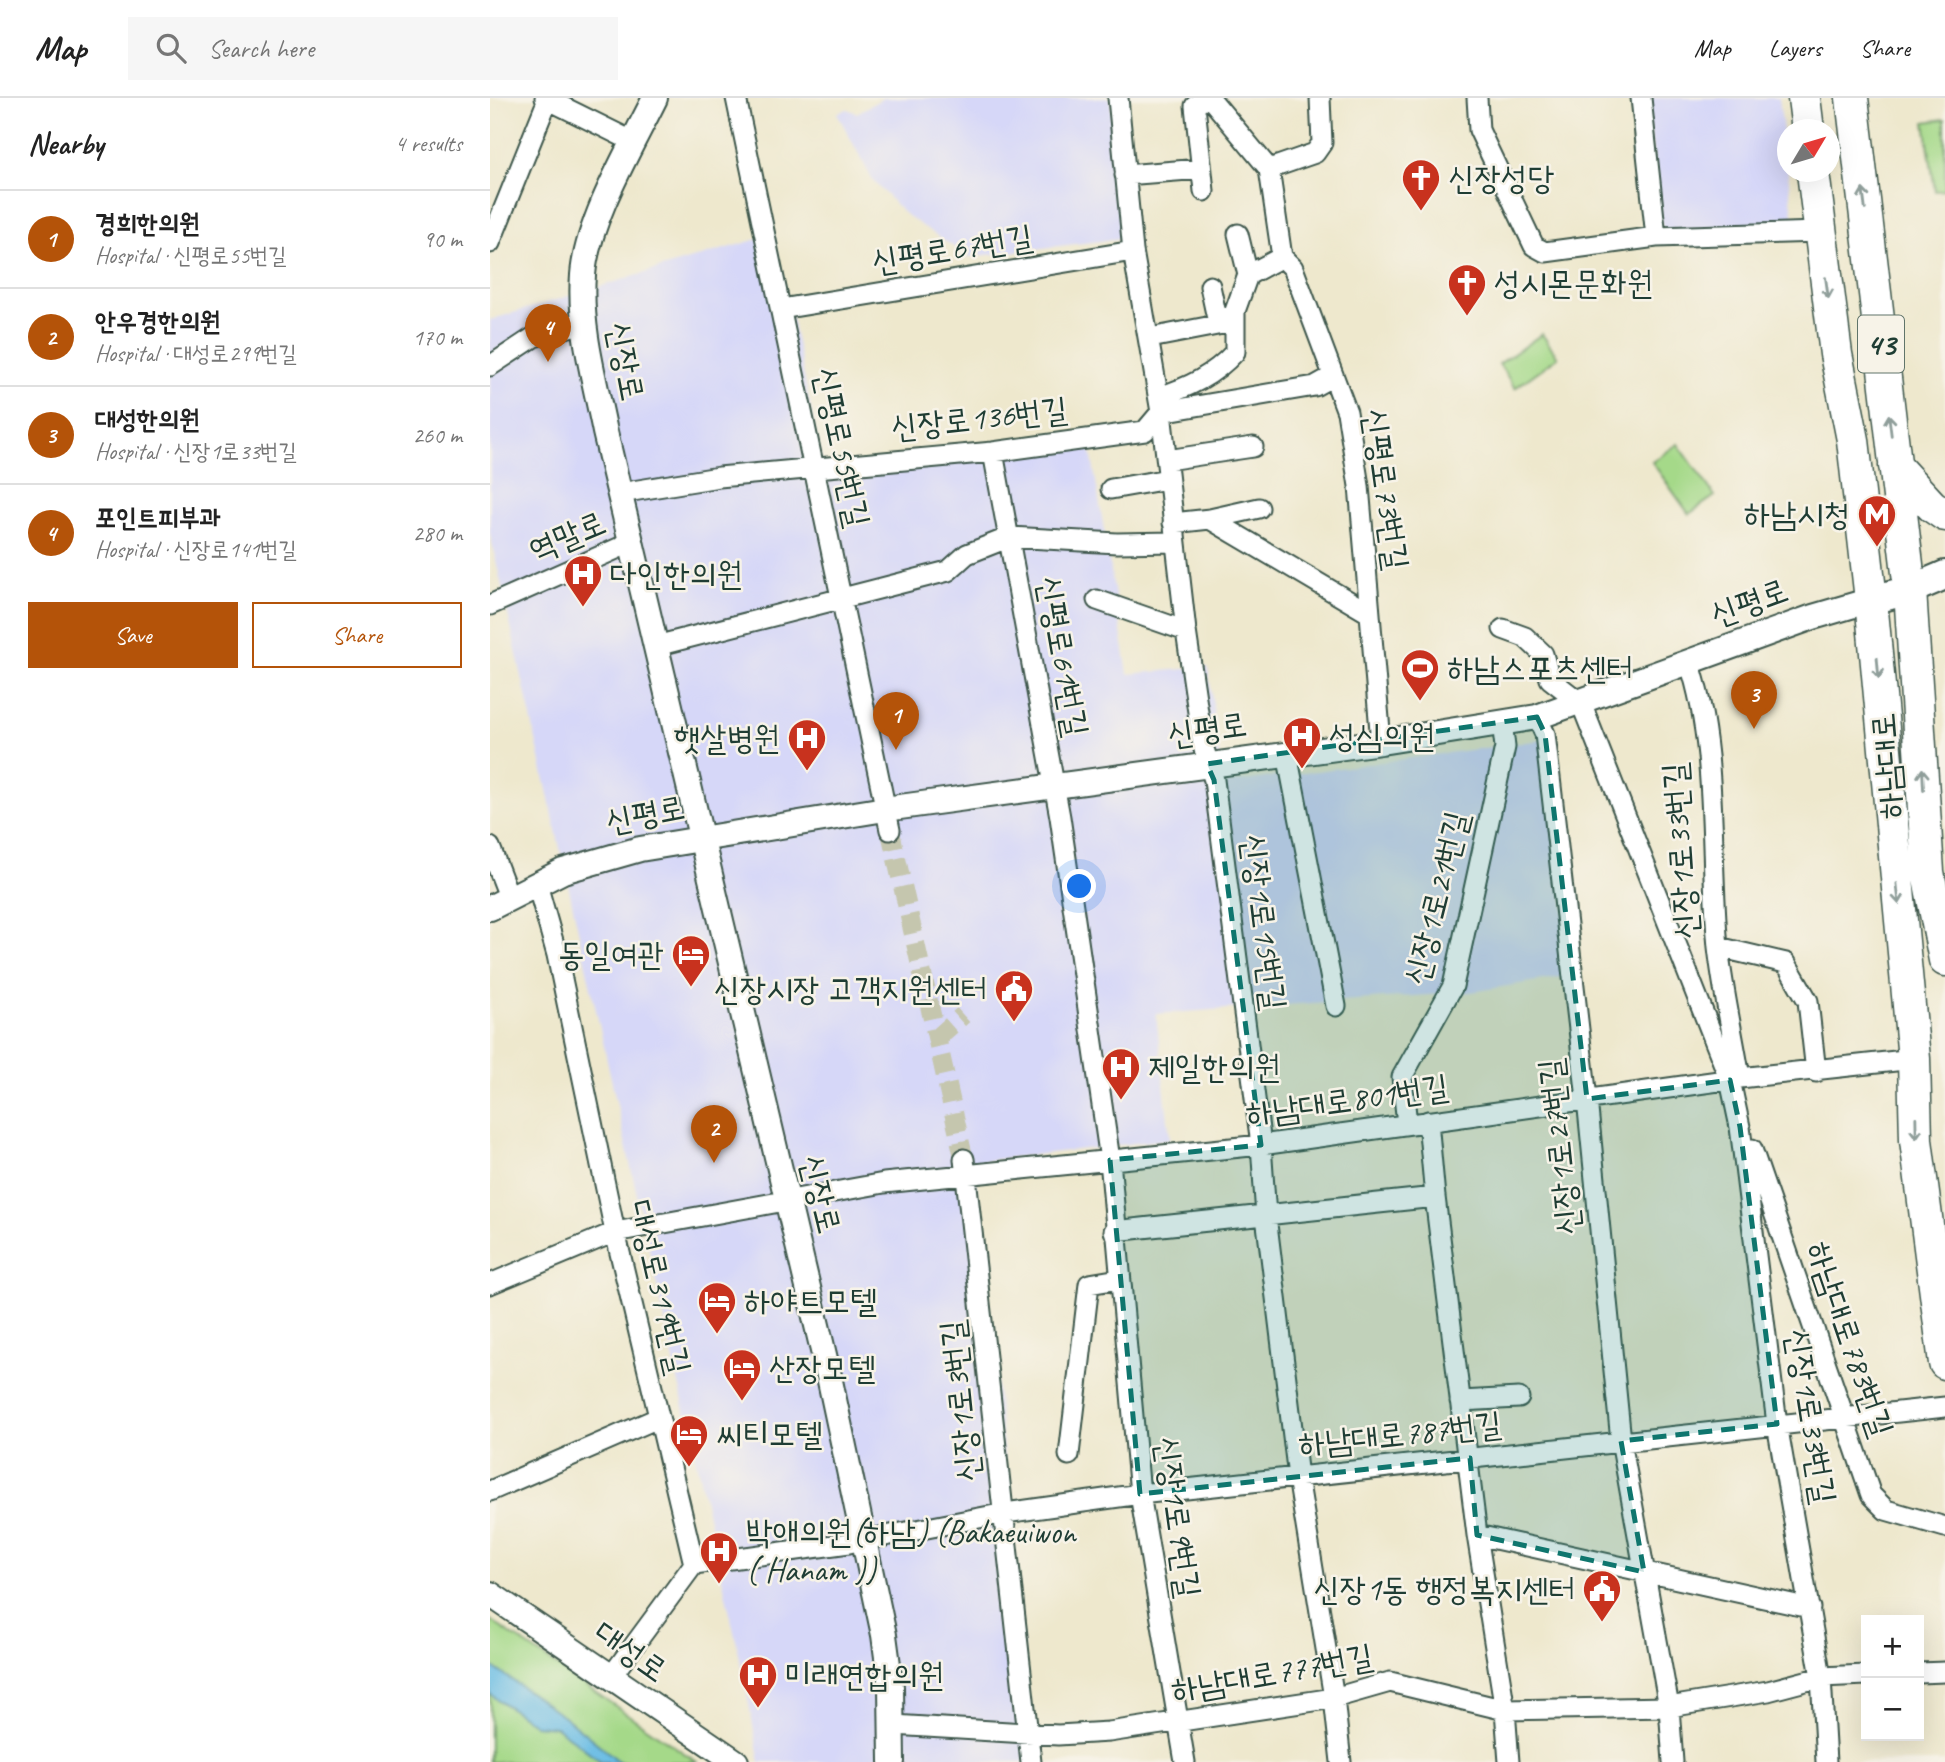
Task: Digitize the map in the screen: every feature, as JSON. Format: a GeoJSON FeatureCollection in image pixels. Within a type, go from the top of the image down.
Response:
{"type":"FeatureCollection","features":[{"type":"Feature","properties":{"kind":"main road"},"geometry":{"type":"LineString","coordinates":[[1804,98],[1807,119]]}},
{"type":"Feature","properties":{"kind":"main road","name":"하남대로"},"geometry":{"type":"LineString","coordinates":[[1852,98],[1910,590],[1928,872],[1945,960]]}},
{"type":"Feature","properties":{"kind":"main road","name":"하남대로"},"geometry":{"type":"LineString","coordinates":[[1814,182],[1836,354],[1853,440],[1871,600],[1914,1059],[1916,1140],[1945,1363]]}},
{"type":"Feature","properties":{"kind":"main road"},"geometry":{"type":"LineString","coordinates":[[1895,466],[1932,506],[1945,515]]}},
{"type":"Feature","properties":{"kind":"main road","name":"신평로"},"geometry":{"type":"LineString","coordinates":[[1871,600],[1910,590],[1945,575]]}},
{"type":"Feature","properties":{"kind":"street","name":"신장로"},"geometry":{"type":"LineString","coordinates":[[655,98],[602,209],[586,253],[583,272],[583,323],[620,493],[789,1201],[864,1539],[884,1635],[893,1725],[892,1762]]}},
{"type":"Feature","properties":{"kind":"street","name":"신평로55번길"},"geometry":{"type":"LineString","coordinates":[[736,98],[812,468],[844,600],[888,819]]}},
{"type":"Feature","properties":{"kind":"street"},"geometry":{"type":"LineString","coordinates":[[1118,98],[1133,251],[1160,405],[1173,533],[1206,764]]}},
{"type":"Feature","properties":{"kind":"street"},"geometry":{"type":"LineString","coordinates":[[1204,191],[1195,106],[1208,98],[1269,169],[1315,153],[1322,143],[1320,98]]}},
{"type":"Feature","properties":{"kind":"street"},"geometry":{"type":"LineString","coordinates":[[1477,98],[1479,130],[1534,246],[1545,252],[1656,237],[1820,232]]}},
{"type":"Feature","properties":{"kind":"street"},"geometry":{"type":"LineString","coordinates":[[1641,98],[1656,237]]}},
{"type":"Feature","properties":{"kind":"street"},"geometry":{"type":"LineString","coordinates":[[490,243],[546,99],[634,142]]}},
{"type":"Feature","properties":{"kind":"street"},"geometry":{"type":"LineString","coordinates":[[1125,175],[1201,169]]}},
{"type":"Feature","properties":{"kind":"street","name":"신평로73번길"},"geometry":{"type":"LineString","coordinates":[[1269,169],[1282,257],[1293,268],[1347,412],[1359,486],[1381,743]]}},
{"type":"Feature","properties":{"kind":"street"},"geometry":{"type":"LineString","coordinates":[[1160,405],[1193,386],[1235,352],[1233,322],[1248,275],[1238,234]]}},
{"type":"Feature","properties":{"kind":"street","name":"신평로67번길"},"geometry":{"type":"LineString","coordinates":[[781,309],[1133,251]]}},
{"type":"Feature","properties":{"kind":"street"},"geometry":{"type":"LineString","coordinates":[[1248,275],[1282,257]]}},
{"type":"Feature","properties":{"kind":"street"},"geometry":{"type":"LineString","coordinates":[[1210,286],[1216,314],[1233,322]]}},
{"type":"Feature","properties":{"kind":"street"},"geometry":{"type":"LineString","coordinates":[[1150,338],[1233,322]]}},
{"type":"Feature","properties":{"kind":"street"},"geometry":{"type":"LineString","coordinates":[[490,366],[534,337],[583,323]]}},
{"type":"Feature","properties":{"kind":"street","name":"신장로136번길"},"geometry":{"type":"LineString","coordinates":[[620,493],[719,477],[993,452],[1145,431],[1160,405],[1315,386],[1333,376]]}},
{"type":"Feature","properties":{"kind":"street"},"geometry":{"type":"LineString","coordinates":[[1111,489],[1168,469],[1253,447]]}},
{"type":"Feature","properties":{"kind":"street","name":"신평로61번길"},"geometry":{"type":"LineString","coordinates":[[993,452],[1055,786]]}},
{"type":"Feature","properties":{"kind":"street"},"geometry":{"type":"LineString","coordinates":[[1173,533],[1210,519],[1259,508]]}},
{"type":"Feature","properties":{"kind":"street"},"geometry":{"type":"LineString","coordinates":[[1210,519],[1369,613]]}},
{"type":"Feature","properties":{"kind":"street","name":"신평로61번길"},"geometry":{"type":"LineString","coordinates":[[844,600],[948,571],[967,554],[1010,537],[1117,543],[1173,533]]}},
{"type":"Feature","properties":{"kind":"street","name":"역말로"},"geometry":{"type":"LineString","coordinates":[[490,605],[632,542]]}},
{"type":"Feature","properties":{"kind":"street"},"geometry":{"type":"LineString","coordinates":[[656,646],[844,600]]}},
{"type":"Feature","properties":{"kind":"street"},"geometry":{"type":"LineString","coordinates":[[1097,600],[1186,631]]}},
{"type":"Feature","properties":{"kind":"street","name":"신평로"},"geometry":{"type":"LineString","coordinates":[[490,847],[500,904],[563,871],[613,855],[703,839],[888,819],[1055,786],[1381,743],[1537,717],[1813,617],[1871,600]]}},
{"type":"Feature","properties":{"kind":"street"},"geometry":{"type":"LineString","coordinates":[[1503,629],[1525,637],[1542,654],[1550,679],[1581,703],[1735,1079]]}},
{"type":"Feature","properties":{"kind":"street","name":"신장1로33번길"},"geometry":{"type":"LineString","coordinates":[[1689,661],[1696,682],[1711,791],[1718,947],[1777,1424],[1821,1676],[1826,1762]]}},
{"type":"Feature","properties":{"kind":"street","name":"신장1로27번길"},"geometry":{"type":"LineString","coordinates":[[1537,717],[1545,734],[1587,1099],[1621,1441],[1669,1707],[1673,1762]]}},
{"type":"Feature","properties":{"kind":"street","name":"신장1로21번길"},"geometry":{"type":"LineString","coordinates":[[1407,1124],[1402,1077],[1453,986],[1505,747],[1502,722]]}},
{"type":"Feature","properties":{"kind":"street"},"geometry":{"type":"LineString","coordinates":[[1287,754],[1336,1006]]}},
{"type":"Feature","properties":{"kind":"street","name":"신장1로15번길"},"geometry":{"type":"LineString","coordinates":[[1206,764],[1214,780],[1261,1144],[1266,1216],[1298,1477],[1334,1698],[1341,1762]]}},
{"type":"Feature","properties":{"kind":"street","name":"신장1로9번길"},"geometry":{"type":"LineString","coordinates":[[1055,786],[1110,1160],[1114,1231],[1140,1494],[1185,1762]]}},
{"type":"Feature","properties":{"kind":"street","name":"대성로319번길"},"geometry":{"type":"LineString","coordinates":[[537,884],[557,955],[615,1231],[694,1564]]}},
{"type":"Feature","properties":{"kind":"street"},"geometry":{"type":"LineString","coordinates":[[1718,947],[1786,963],[1808,1001],[1816,1072]]}},
{"type":"Feature","properties":{"kind":"street","name":"하남대로801번길"},"geometry":{"type":"LineString","coordinates":[[490,1284],[615,1231],[965,1167],[1110,1160],[1261,1144],[1735,1079],[1914,1059]]}},
{"type":"Feature","properties":{"kind":"street"},"geometry":{"type":"LineString","coordinates":[[1428,1121],[1460,1401],[1470,1458],[1477,1535],[1504,1710],[1509,1762]]}},
{"type":"Feature","properties":{"kind":"street","name":"하남대로783번길"},"geometry":{"type":"LineString","coordinates":[[1741,1127],[1750,1143],[1842,1417],[1871,1494],[1886,1510],[1945,1527]]}},
{"type":"Feature","properties":{"kind":"street","name":"신장1로3번길"},"geometry":{"type":"LineString","coordinates":[[965,1167],[1031,1762]]}},
{"type":"Feature","properties":{"kind":"street"},"geometry":{"type":"LineString","coordinates":[[1114,1231],[1435,1197]]}},
{"type":"Feature","properties":{"kind":"street"},"geometry":{"type":"LineString","coordinates":[[1069,1455],[1089,1283],[1119,1279]]}},
{"type":"Feature","properties":{"kind":"street"},"geometry":{"type":"LineString","coordinates":[[1460,1401],[1519,1398]]}},
{"type":"Feature","properties":{"kind":"street","name":"하남대로787번길"},"geometry":{"type":"LineString","coordinates":[[694,1564],[864,1539],[1005,1513],[1140,1494],[1945,1407]]}},
{"type":"Feature","properties":{"kind":"street"},"geometry":{"type":"LineString","coordinates":[[490,1491],[658,1419]]}},
{"type":"Feature","properties":{"kind":"street"},"geometry":{"type":"LineString","coordinates":[[1477,1535],[1810,1608]]}},
{"type":"Feature","properties":{"kind":"street"},"geometry":{"type":"LineString","coordinates":[[610,1678],[694,1564]]}},
{"type":"Feature","properties":{"kind":"street","name":"대성로"},"geometry":{"type":"LineString","coordinates":[[490,1594],[736,1762]]}},
{"type":"Feature","properties":{"kind":"street"},"geometry":{"type":"LineString","coordinates":[[1924,1673],[1945,1672]]}},
{"type":"Feature","properties":{"kind":"street","name":"하남대로777번길"},"geometry":{"type":"LineString","coordinates":[[893,1725],[1027,1733],[1109,1732],[1334,1698],[1390,1682],[1504,1710],[1669,1707],[1768,1691],[1821,1676],[1861,1675]]}},
{"type":"Feature","properties":{"kind":"highlighted area"},"geometry":{"type":"Polygon","coordinates":[[[1537,717],[1545,734],[1587,1099],[1730,1080],[1740,1127],[1777,1424],[1621,1441],[1644,1572],[1477,1535],[1470,1458],[1140,1494],[1110,1160],[1261,1145],[1214,780],[1207,764],[1537,717]]]}},
{"type":"Feature","properties":{"kind":"shaded area"},"geometry":{"type":"Polygon","coordinates":[[[883,98],[1110,98],[1126,229],[1117,239],[969,257],[906,215],[873,181],[837,113],[847,109],[857,113],[883,98]]]}},
{"type":"Feature","properties":{"kind":"shaded area"},"geometry":{"type":"Polygon","coordinates":[[[1646,98],[1779,98],[1782,119],[1777,119],[1777,182],[1789,182],[1794,223],[1663,233],[1646,98]]]}},
{"type":"Feature","properties":{"kind":"shaded area"},"geometry":{"type":"Polygon","coordinates":[[[774,234],[825,475],[1089,440],[1128,674],[1208,667],[1223,784],[1542,740],[1573,975],[1471,992],[1156,1014],[1170,1139],[974,1162],[1035,1762],[760,1762],[742,1668],[490,533],[490,320],[774,234]]]}},
{"type":"Feature","properties":{"kind":"green space"},"geometry":{"type":"Polygon","coordinates":[[[1945,119],[1945,190],[1935,191],[1925,122],[1945,119]]]}},
{"type":"Feature","properties":{"kind":"green space"},"geometry":{"type":"Polygon","coordinates":[[[1542,334],[1558,357],[1515,388],[1499,364],[1542,334]]]}},
{"type":"Feature","properties":{"kind":"green space"},"geometry":{"type":"Polygon","coordinates":[[[1678,444],[1715,496],[1689,514],[1652,462],[1678,444]]]}},
{"type":"Feature","properties":{"kind":"green space"},"geometry":{"type":"Polygon","coordinates":[[[490,1620],[697,1762],[490,1762],[490,1620]]]}},
{"type":"Feature","properties":{"kind":"water"},"geometry":{"type":"Polygon","coordinates":[[[490,1665],[565,1717],[620,1762],[602,1762],[556,1727],[535,1725],[490,1694],[490,1665]]]}},
{"type":"Feature","properties":{"kind":"tunnel"},"geometry":{"type":"LineString","coordinates":[[890,830],[964,1159]]}},
{"type":"Feature","properties":{"kind":"tunnel"},"geometry":{"type":"LineString","coordinates":[[937,1038],[963,1015]]}},
{"type":"Feature","properties":{"kind":"place","name":"신장성당"},"geometry":{"type":"Point","coordinates":[1421,212]}},
{"type":"Feature","properties":{"kind":"place","name":"성시몬문화원"},"geometry":{"type":"Point","coordinates":[1467,317]}},
{"type":"Feature","properties":{"kind":"place","name":"포인트피부과"},"geometry":{"type":"Point","coordinates":[548,362]}},
{"type":"Feature","properties":{"kind":"place","name":"하남시청"},"geometry":{"type":"Point","coordinates":[1877,548]}},
{"type":"Feature","properties":{"kind":"place","name":"다인한의원"},"geometry":{"type":"Point","coordinates":[583,608]}},
{"type":"Feature","properties":{"kind":"place","name":"하남스포츠센터"},"geometry":{"type":"Point","coordinates":[1420,702]}},
{"type":"Feature","properties":{"kind":"place","name":"대성한의원"},"geometry":{"type":"Point","coordinates":[1754,729]}},
{"type":"Feature","properties":{"kind":"place","name":"경희한의원"},"geometry":{"type":"Point","coordinates":[896,750]}},
{"type":"Feature","properties":{"kind":"place","name":"성심의원"},"geometry":{"type":"Point","coordinates":[1302,770]}},
{"type":"Feature","properties":{"kind":"place","name":"햇살병원"},"geometry":{"type":"Point","coordinates":[807,772]}},
{"type":"Feature","properties":{"kind":"place","name":"동일여관"},"geometry":{"type":"Point","coordinates":[691,988]}},
{"type":"Feature","properties":{"kind":"place","name":"신장시장 고객지원센터"},"geometry":{"type":"Point","coordinates":[1014,1023]}},
{"type":"Feature","properties":{"kind":"place","name":"제일한의원"},"geometry":{"type":"Point","coordinates":[1121,1101]}},
{"type":"Feature","properties":{"kind":"place","name":"안우경한의원"},"geometry":{"type":"Point","coordinates":[714,1163]}},
{"type":"Feature","properties":{"kind":"place","name":"하야트모텔"},"geometry":{"type":"Point","coordinates":[717,1335]}},
{"type":"Feature","properties":{"kind":"place","name":"산장모텔"},"geometry":{"type":"Point","coordinates":[742,1402]}},
{"type":"Feature","properties":{"kind":"place","name":"씨티모텔"},"geometry":{"type":"Point","coordinates":[689,1468]}},
{"type":"Feature","properties":{"kind":"place","name":"박애의원(하남) (Bakaeuiwon ( Hanam ))"},"geometry":{"type":"Point","coordinates":[719,1585]}},
{"type":"Feature","properties":{"kind":"place","name":"신장1동 행정복지센터"},"geometry":{"type":"Point","coordinates":[1602,1623]}},
{"type":"Feature","properties":{"kind":"place","name":"미래연합의원"},"geometry":{"type":"Point","coordinates":[758,1709]}}]}
